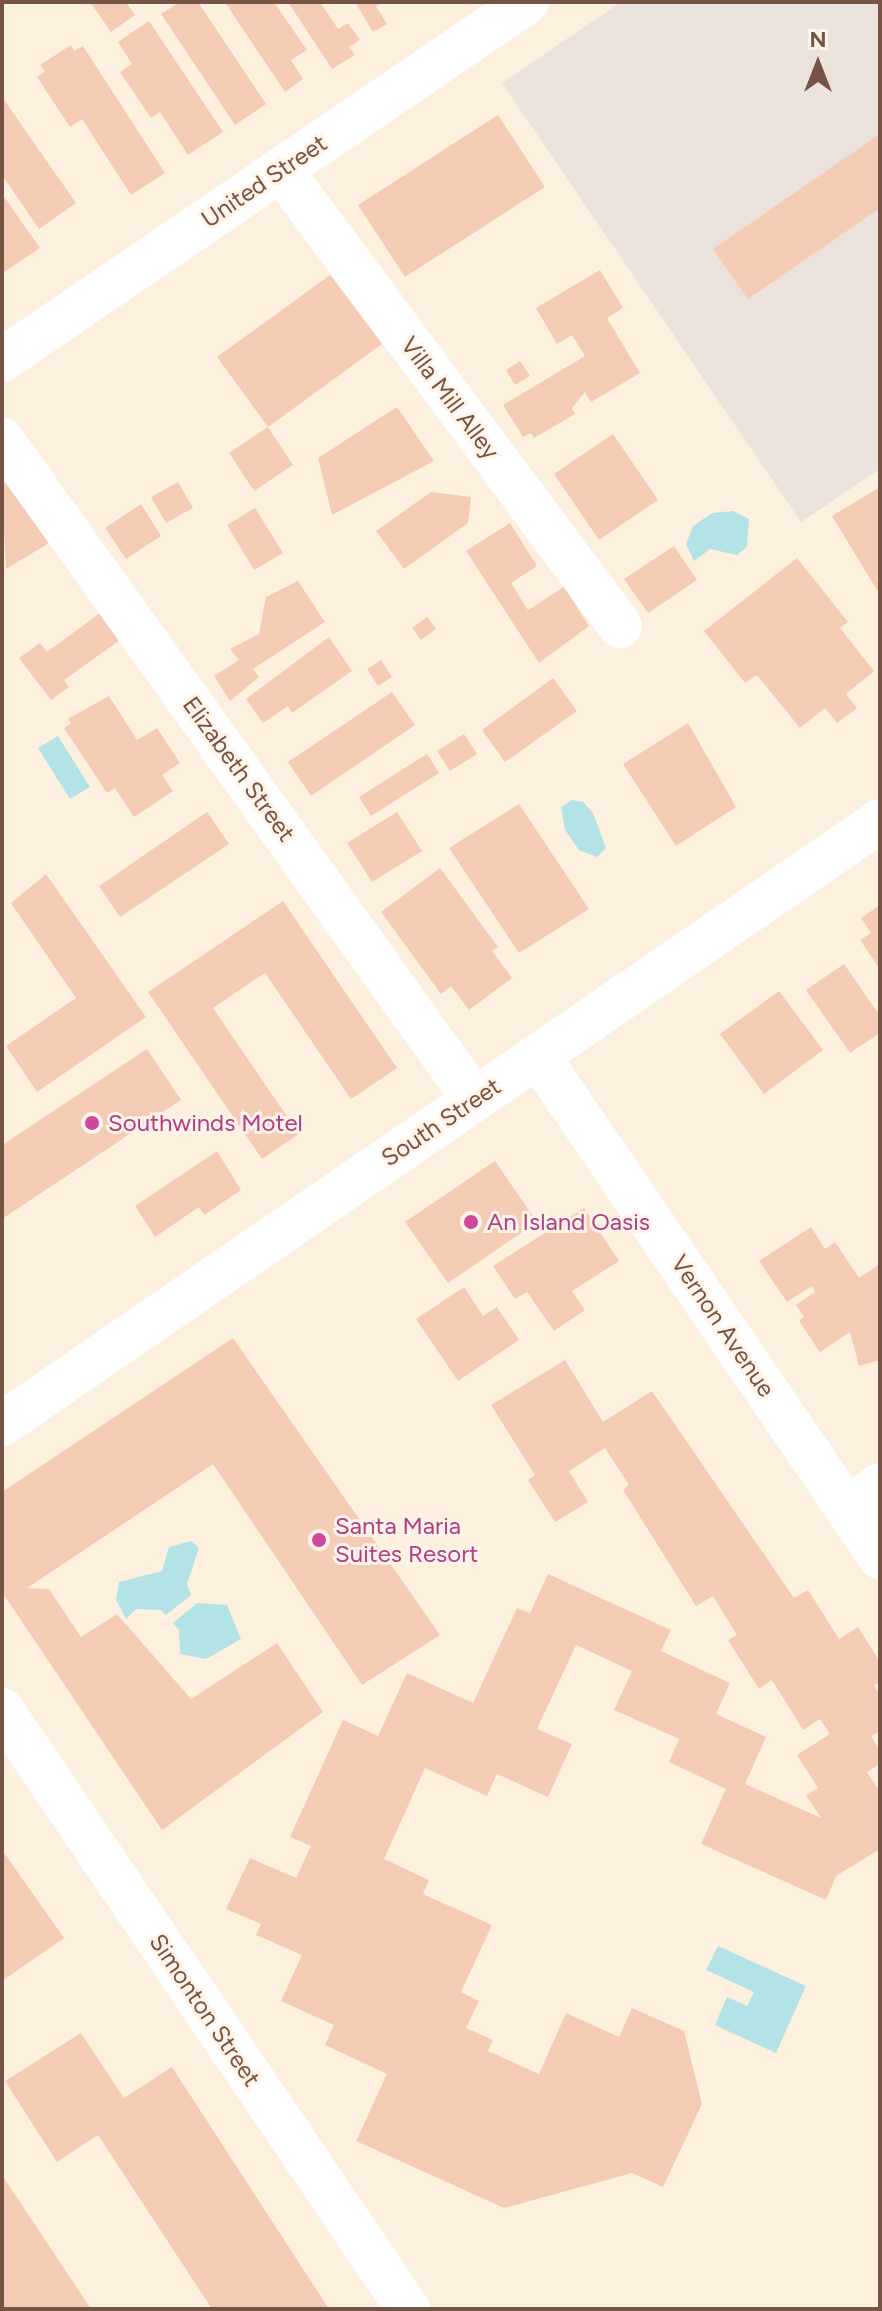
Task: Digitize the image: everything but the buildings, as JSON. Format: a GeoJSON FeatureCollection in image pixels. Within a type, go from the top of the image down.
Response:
{"type":"FeatureCollection","features":[{"type":"Feature","properties":{"kind":"street","name":"United Street"},"geometry":{"type":"LineString","coordinates":[[2,360],[527,2]]}},
{"type":"Feature","properties":{"kind":"street","name":"Villa Mill Alley"},"geometry":{"type":"LineString","coordinates":[[281,170],[620,626]]}},
{"type":"Feature","properties":{"kind":"street","name":"Elizabeth Street"},"geometry":{"type":"LineString","coordinates":[[2,440],[474,1099]]}},
{"type":"Feature","properties":{"kind":"street","name":"South Street"},"geometry":{"type":"LineString","coordinates":[[2,1424],[880,821]]}},
{"type":"Feature","properties":{"kind":"street","name":"Vernon Avenue"},"geometry":{"type":"LineString","coordinates":[[538,1056],[864,1497],[880,1557]]}},
{"type":"Feature","properties":{"kind":"street","name":"Simonton Street"},"geometry":{"type":"LineString","coordinates":[[2,1710],[408,2309]]}},
{"type":"Feature","properties":{"kind":"shaded area"},"geometry":{"type":"Polygon","coordinates":[[[621,2],[880,2],[880,469],[801,522],[502,83],[621,2]]]}},
{"type":"Feature","properties":{"kind":"water"},"geometry":{"type":"Polygon","coordinates":[[[733,511],[749,519],[747,547],[737,555],[710,549],[694,561],[686,544],[693,526],[712,513],[733,511]]]}},
{"type":"Feature","properties":{"kind":"water"},"geometry":{"type":"Polygon","coordinates":[[[58,736],[90,787],[70,799],[38,748],[58,736]]]}},
{"type":"Feature","properties":{"kind":"water"},"geometry":{"type":"Polygon","coordinates":[[[572,800],[583,802],[593,813],[606,848],[597,857],[579,850],[565,830],[561,807],[572,800]]]}},
{"type":"Feature","properties":{"kind":"water"},"geometry":{"type":"Polygon","coordinates":[[[191,1541],[199,1548],[187,1584],[191,1595],[166,1615],[161,1610],[136,1609],[126,1619],[116,1600],[119,1582],[162,1571],[169,1547],[191,1541]]]}},
{"type":"Feature","properties":{"kind":"water"},"geometry":{"type":"Polygon","coordinates":[[[197,1603],[227,1605],[241,1639],[206,1659],[180,1654],[179,1630],[173,1623],[197,1603]]]}},
{"type":"Feature","properties":{"kind":"water"},"geometry":{"type":"Polygon","coordinates":[[[718,1946],[806,1986],[776,2053],[715,2025],[727,1997],[747,2006],[754,1992],[706,1970],[718,1946]]]}},
{"type":"Feature","properties":{"kind":"place","name":"Southwinds Motel"},"geometry":{"type":"Point","coordinates":[92,1123]}},
{"type":"Feature","properties":{"kind":"place","name":"An Island Oasis"},"geometry":{"type":"Point","coordinates":[471,1222]}},
{"type":"Feature","properties":{"kind":"place","name":"Santa Maria Suites Resort"},"geometry":{"type":"Point","coordinates":[319,1540]}}]}
